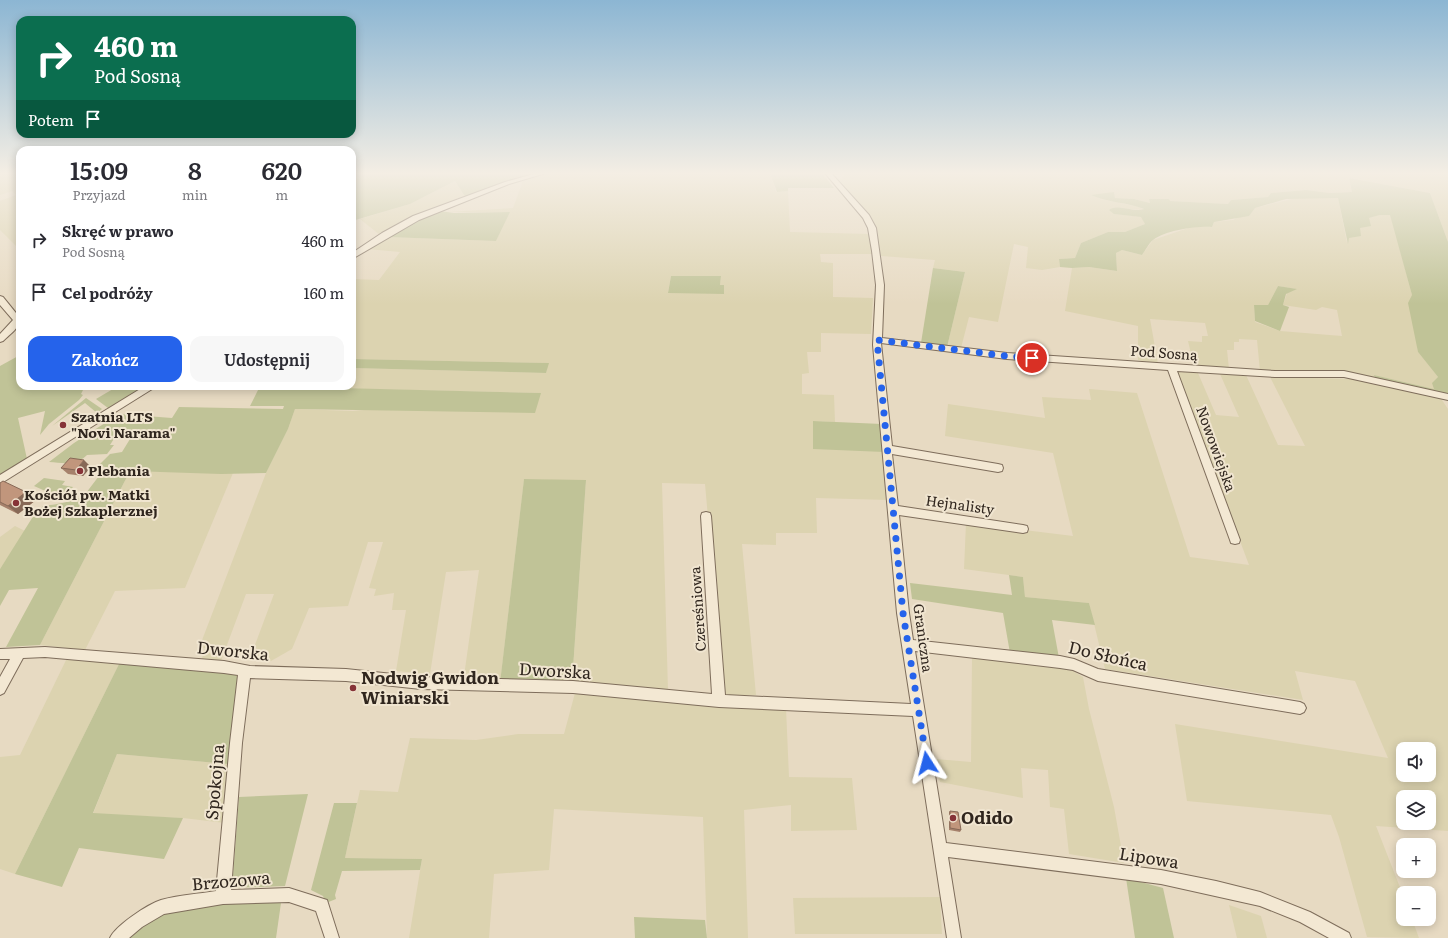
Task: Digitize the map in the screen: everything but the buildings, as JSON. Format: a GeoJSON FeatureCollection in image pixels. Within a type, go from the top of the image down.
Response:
{"type":"FeatureCollection","features":[{"type":"Feature","properties":{"kind":"street"},"geometry":{"type":"LineString","coordinates":[[356,254],[385,235],[419,217]]}},
{"type":"Feature","properties":{"kind":"street","name":"Graniczna"},"geometry":{"type":"LineString","coordinates":[[866,217],[872,228],[880,283],[877,340],[893,510],[908,645],[954,938]]}},
{"type":"Feature","properties":{"kind":"street"},"geometry":{"type":"LineString","coordinates":[[0,299],[16,319]]}},
{"type":"Feature","properties":{"kind":"street"},"geometry":{"type":"LineString","coordinates":[[0,339],[14,326],[16,322]]}},
{"type":"Feature","properties":{"kind":"street","name":"Pod Sosną"},"geometry":{"type":"LineString","coordinates":[[877,340],[1007,356],[1275,374],[1344,374],[1448,397]]}},
{"type":"Feature","properties":{"kind":"street","name":"Nowowiejska"},"geometry":{"type":"LineString","coordinates":[[1171,367],[1235,540]]}},
{"type":"Feature","properties":{"kind":"street"},"geometry":{"type":"LineString","coordinates":[[0,480],[146,390]]}},
{"type":"Feature","properties":{"kind":"street"},"geometry":{"type":"LineString","coordinates":[[888,449],[998,468]]}},
{"type":"Feature","properties":{"kind":"street","name":"Hejnalisty"},"geometry":{"type":"LineString","coordinates":[[893,510],[1022,529]]}},
{"type":"Feature","properties":{"kind":"street","name":"Czereśniowa"},"geometry":{"type":"LineString","coordinates":[[706,516],[720,701]]}},
{"type":"Feature","properties":{"kind":"street","name":"Do Słońca"},"geometry":{"type":"LineString","coordinates":[[908,645],[1060,662],[1074,665],[1098,675],[1300,708]]}},
{"type":"Feature","properties":{"kind":"street","name":"Dworska"},"geometry":{"type":"LineString","coordinates":[[0,654],[45,652],[126,657],[245,670],[346,674],[421,683],[573,687],[720,701],[918,710]]}},
{"type":"Feature","properties":{"kind":"street"},"geometry":{"type":"LineString","coordinates":[[0,690],[20,653]]}},
{"type":"Feature","properties":{"kind":"street","name":"Spokojna"},"geometry":{"type":"LineString","coordinates":[[223,897],[236,744],[245,670]]}},
{"type":"Feature","properties":{"kind":"street","name":"Lipowa"},"geometry":{"type":"LineString","coordinates":[[940,849],[1161,877],[1216,888],[1266,901],[1305,917],[1344,938]]}},
{"type":"Feature","properties":{"kind":"street","name":"Brzozowa"},"geometry":{"type":"LineString","coordinates":[[118,938],[137,922],[162,907],[223,897],[289,894],[322,905],[332,938]]}},
{"type":"Feature","properties":{"kind":"shaded area"},"geometry":{"type":"Polygon","coordinates":[[[0,217],[16,217],[16,246],[0,230],[0,217]]]}},
{"type":"Feature","properties":{"kind":"shaded area"},"geometry":{"type":"Polygon","coordinates":[[[367,217],[422,217],[380,235],[360,219],[367,217]]]}},
{"type":"Feature","properties":{"kind":"shaded area"},"geometry":{"type":"Polygon","coordinates":[[[507,217],[789,217],[790,232],[870,234],[873,254],[820,254],[821,262],[833,263],[833,297],[873,298],[871,334],[821,333],[821,352],[807,352],[809,373],[802,374],[802,394],[834,395],[835,422],[813,421],[884,452],[888,500],[816,498],[817,533],[776,533],[776,545],[742,544],[756,695],[724,695],[705,484],[662,483],[668,690],[572,683],[586,481],[524,479],[500,683],[464,676],[479,570],[446,572],[430,674],[396,671],[406,610],[392,610],[394,593],[374,596],[376,589],[369,588],[383,542],[368,542],[348,606],[309,608],[292,649],[271,661],[249,661],[274,594],[246,594],[221,661],[201,662],[205,648],[199,648],[266,473],[288,429],[295,409],[353,411],[541,393],[356,389],[356,368],[546,373],[548,363],[356,359],[356,279],[379,280],[400,252],[367,249],[387,237],[496,241],[507,217]],[[671,276],[668,292],[720,285],[721,276],[671,276]]]}},
{"type":"Feature","properties":{"kind":"shaded area"},"geometry":{"type":"Polygon","coordinates":[[[868,217],[1140,217],[1142,217],[1145,224],[1125,232],[1108,232],[1081,243],[1075,258],[1059,259],[1060,267],[1042,270],[1026,268],[1028,247],[1014,244],[998,322],[969,317],[961,348],[947,347],[965,272],[933,268],[935,260],[881,256],[875,225],[868,217]]]}},
{"type":"Feature","properties":{"kind":"shaded area"},"geometry":{"type":"Polygon","coordinates":[[[1239,217],[1342,217],[1347,243],[1349,238],[1369,218],[1391,217],[1412,295],[1418,352],[1438,377],[1434,389],[1374,375],[1375,378],[1260,371],[1257,340],[1239,339],[1239,342],[1234,342],[1234,350],[1227,350],[1229,369],[1194,366],[1188,341],[1202,342],[1202,336],[1208,336],[1205,323],[1150,319],[1158,364],[1138,360],[1138,326],[1065,311],[1072,268],[1089,267],[1117,271],[1116,253],[1122,250],[1142,255],[1153,240],[1194,226],[1212,227],[1214,222],[1233,220],[1239,217]],[[1278,286],[1268,305],[1254,305],[1255,322],[1280,331],[1342,336],[1337,310],[1322,307],[1316,310],[1283,305],[1287,293],[1296,289],[1278,286]]]}},
{"type":"Feature","properties":{"kind":"shaded area"},"geometry":{"type":"Polygon","coordinates":[[[1439,217],[1448,217],[1448,242],[1439,217]]]}},
{"type":"Feature","properties":{"kind":"shaded area"},"geometry":{"type":"Polygon","coordinates":[[[1176,370],[1198,373],[1216,415],[1239,417],[1220,374],[1246,375],[1278,445],[1305,446],[1270,377],[1354,379],[1440,397],[1448,409],[1448,831],[1434,830],[1436,830],[1436,790],[1396,790],[1396,827],[1376,826],[1399,886],[1396,886],[1396,926],[1415,926],[1419,938],[1367,937],[1339,837],[1331,815],[1187,801],[1175,724],[1388,758],[1355,681],[1295,671],[1303,700],[1105,669],[1089,603],[1025,597],[1023,577],[964,569],[966,523],[1073,536],[1053,453],[945,436],[948,404],[1045,418],[1042,397],[1091,400],[1089,389],[1137,393],[1190,557],[1249,565],[1176,370]]]}},
{"type":"Feature","properties":{"kind":"shaded area"},"geometry":{"type":"Polygon","coordinates":[[[130,471],[233,473],[185,588],[115,591],[85,650],[40,645],[130,471]]]}},
{"type":"Feature","properties":{"kind":"shaded area"},"geometry":{"type":"Polygon","coordinates":[[[15,526],[25,531],[0,569],[0,537],[15,526]]]}},
{"type":"Feature","properties":{"kind":"shaded area"},"geometry":{"type":"Polygon","coordinates":[[[68,656],[121,660],[15,874],[0,869],[0,757],[20,755],[68,656]]]}},
{"type":"Feature","properties":{"kind":"shaded area"},"geometry":{"type":"Polygon","coordinates":[[[972,657],[1068,668],[1083,677],[1089,709],[1114,807],[1124,863],[1069,854],[1064,809],[1050,807],[1048,770],[1021,768],[1023,798],[940,782],[936,759],[971,762],[972,657]]]}},
{"type":"Feature","properties":{"kind":"shaded area"},"geometry":{"type":"Polygon","coordinates":[[[575,693],[786,708],[789,777],[852,778],[857,830],[791,831],[791,805],[744,810],[748,938],[707,938],[703,817],[554,809],[549,870],[494,874],[489,938],[409,938],[422,859],[345,858],[360,790],[398,792],[410,738],[476,740],[518,734],[564,734],[575,693]]]}},
{"type":"Feature","properties":{"kind":"shaded area"},"geometry":{"type":"Polygon","coordinates":[[[117,754],[228,764],[225,823],[183,818],[93,814],[117,754]]]}},
{"type":"Feature","properties":{"kind":"shaded area"},"geometry":{"type":"Polygon","coordinates":[[[940,897],[942,934],[795,934],[793,898],[940,897]]]}},
{"type":"Feature","properties":{"kind":"shaded area"},"geometry":{"type":"Polygon","coordinates":[[[1229,905],[1261,916],[1267,938],[1237,938],[1229,905]]]}},
{"type":"Feature","properties":{"kind":"green space"},"geometry":{"type":"Polygon","coordinates":[[[356,217],[366,217],[356,220],[356,217]]]}},
{"type":"Feature","properties":{"kind":"green space"},"geometry":{"type":"Polygon","coordinates":[[[425,217],[508,217],[496,241],[387,237],[414,221],[425,217]]]}},
{"type":"Feature","properties":{"kind":"green space"},"geometry":{"type":"Polygon","coordinates":[[[1139,217],[1244,217],[1214,222],[1212,227],[1198,227],[1174,231],[1153,240],[1142,255],[1122,250],[1116,253],[1117,271],[1089,267],[1060,267],[1059,259],[1075,258],[1081,243],[1108,232],[1125,232],[1145,224],[1141,217],[1139,217]]]}},
{"type":"Feature","properties":{"kind":"green space"},"geometry":{"type":"Polygon","coordinates":[[[1342,217],[1373,217],[1369,218],[1371,226],[1360,228],[1361,236],[1349,238],[1348,244],[1342,217]]]}},
{"type":"Feature","properties":{"kind":"green space"},"geometry":{"type":"Polygon","coordinates":[[[1390,217],[1439,217],[1448,242],[1448,395],[1375,378],[1374,375],[1434,389],[1432,383],[1438,377],[1418,352],[1408,303],[1412,295],[1390,217]]]}},
{"type":"Feature","properties":{"kind":"green space"},"geometry":{"type":"Polygon","coordinates":[[[933,268],[965,272],[947,347],[921,343],[933,268]]]}},
{"type":"Feature","properties":{"kind":"green space"},"geometry":{"type":"Polygon","coordinates":[[[671,276],[721,276],[720,285],[724,285],[724,294],[668,293],[671,276]]]}},
{"type":"Feature","properties":{"kind":"green space"},"geometry":{"type":"Polygon","coordinates":[[[1278,286],[1297,289],[1286,294],[1283,305],[1289,307],[1280,331],[1255,321],[1254,305],[1268,305],[1278,286]]]}},
{"type":"Feature","properties":{"kind":"green space"},"geometry":{"type":"Polygon","coordinates":[[[16,357],[16,390],[83,390],[81,394],[83,395],[79,400],[49,424],[40,435],[45,411],[18,418],[27,459],[0,475],[0,366],[16,357]]]}},
{"type":"Feature","properties":{"kind":"green space"},"geometry":{"type":"Polygon","coordinates":[[[356,359],[549,363],[546,373],[356,368],[356,359]]]}},
{"type":"Feature","properties":{"kind":"green space"},"geometry":{"type":"Polygon","coordinates":[[[356,388],[541,393],[535,413],[295,409],[288,429],[266,473],[221,474],[130,471],[40,645],[6,647],[38,588],[9,590],[0,606],[0,569],[34,515],[43,506],[77,499],[85,494],[101,474],[108,468],[99,465],[110,454],[122,452],[130,439],[124,434],[117,434],[110,445],[114,445],[107,454],[87,455],[79,461],[70,463],[49,462],[74,443],[119,414],[172,418],[179,407],[283,409],[284,406],[250,406],[258,390],[356,390],[356,388]]]}},
{"type":"Feature","properties":{"kind":"green space"},"geometry":{"type":"Polygon","coordinates":[[[111,390],[137,390],[108,408],[96,399],[111,390]]]}},
{"type":"Feature","properties":{"kind":"green space"},"geometry":{"type":"Polygon","coordinates":[[[86,398],[102,409],[97,413],[85,403],[52,426],[86,398]]]}},
{"type":"Feature","properties":{"kind":"green space"},"geometry":{"type":"Polygon","coordinates":[[[813,421],[882,424],[884,452],[813,449],[813,421]]]}},
{"type":"Feature","properties":{"kind":"green space"},"geometry":{"type":"Polygon","coordinates":[[[44,478],[65,481],[62,485],[73,487],[66,495],[59,497],[34,486],[44,478]]]}},
{"type":"Feature","properties":{"kind":"green space"},"geometry":{"type":"Polygon","coordinates":[[[524,479],[586,480],[572,683],[500,683],[524,479]]]}},
{"type":"Feature","properties":{"kind":"green space"},"geometry":{"type":"Polygon","coordinates":[[[1009,575],[1023,577],[1025,597],[1089,603],[1095,625],[1052,620],[1059,658],[1010,653],[1003,613],[912,599],[910,583],[1012,595],[1009,575]]]}},
{"type":"Feature","properties":{"kind":"green space"},"geometry":{"type":"Polygon","coordinates":[[[121,660],[238,672],[228,764],[117,754],[93,813],[183,818],[164,859],[79,848],[62,887],[15,874],[121,660]]]}},
{"type":"Feature","properties":{"kind":"green space"},"geometry":{"type":"Polygon","coordinates":[[[308,794],[285,886],[232,888],[239,797],[308,794]]]}},
{"type":"Feature","properties":{"kind":"green space"},"geometry":{"type":"Polygon","coordinates":[[[334,803],[357,803],[345,858],[422,859],[420,870],[342,871],[335,895],[336,899],[326,903],[323,896],[311,890],[334,803]]]}},
{"type":"Feature","properties":{"kind":"green space"},"geometry":{"type":"Polygon","coordinates":[[[1126,878],[1163,888],[1174,938],[1135,938],[1126,878]]]}},
{"type":"Feature","properties":{"kind":"green space"},"geometry":{"type":"Polygon","coordinates":[[[244,902],[281,903],[276,938],[125,938],[139,925],[153,918],[178,910],[244,902]]]}},
{"type":"Feature","properties":{"kind":"green space"},"geometry":{"type":"Polygon","coordinates":[[[634,917],[705,920],[707,938],[635,938],[634,917]]]}},
{"type":"Feature","properties":{"kind":"place","name":"Szatnia LTS \"Novi Narama\""},"geometry":{"type":"Point","coordinates":[63,425]}},
{"type":"Feature","properties":{"kind":"place","name":"Plebania"},"geometry":{"type":"Point","coordinates":[80,471]}},
{"type":"Feature","properties":{"kind":"place","name":"Kościół pw. Matki Bożej Szkaplerznej"},"geometry":{"type":"Point","coordinates":[16,503]}},
{"type":"Feature","properties":{"kind":"place","name":"Nodwig Gwidon Winiarski"},"geometry":{"type":"Point","coordinates":[353,688]}},
{"type":"Feature","properties":{"kind":"place","name":"Odido"},"geometry":{"type":"Point","coordinates":[953,818]}},
{"type":"Feature","properties":{"kind":"route"},"geometry":{"type":"LineString","coordinates":[[927,763],[903,613],[877,340],[1032,358]]}}]}
